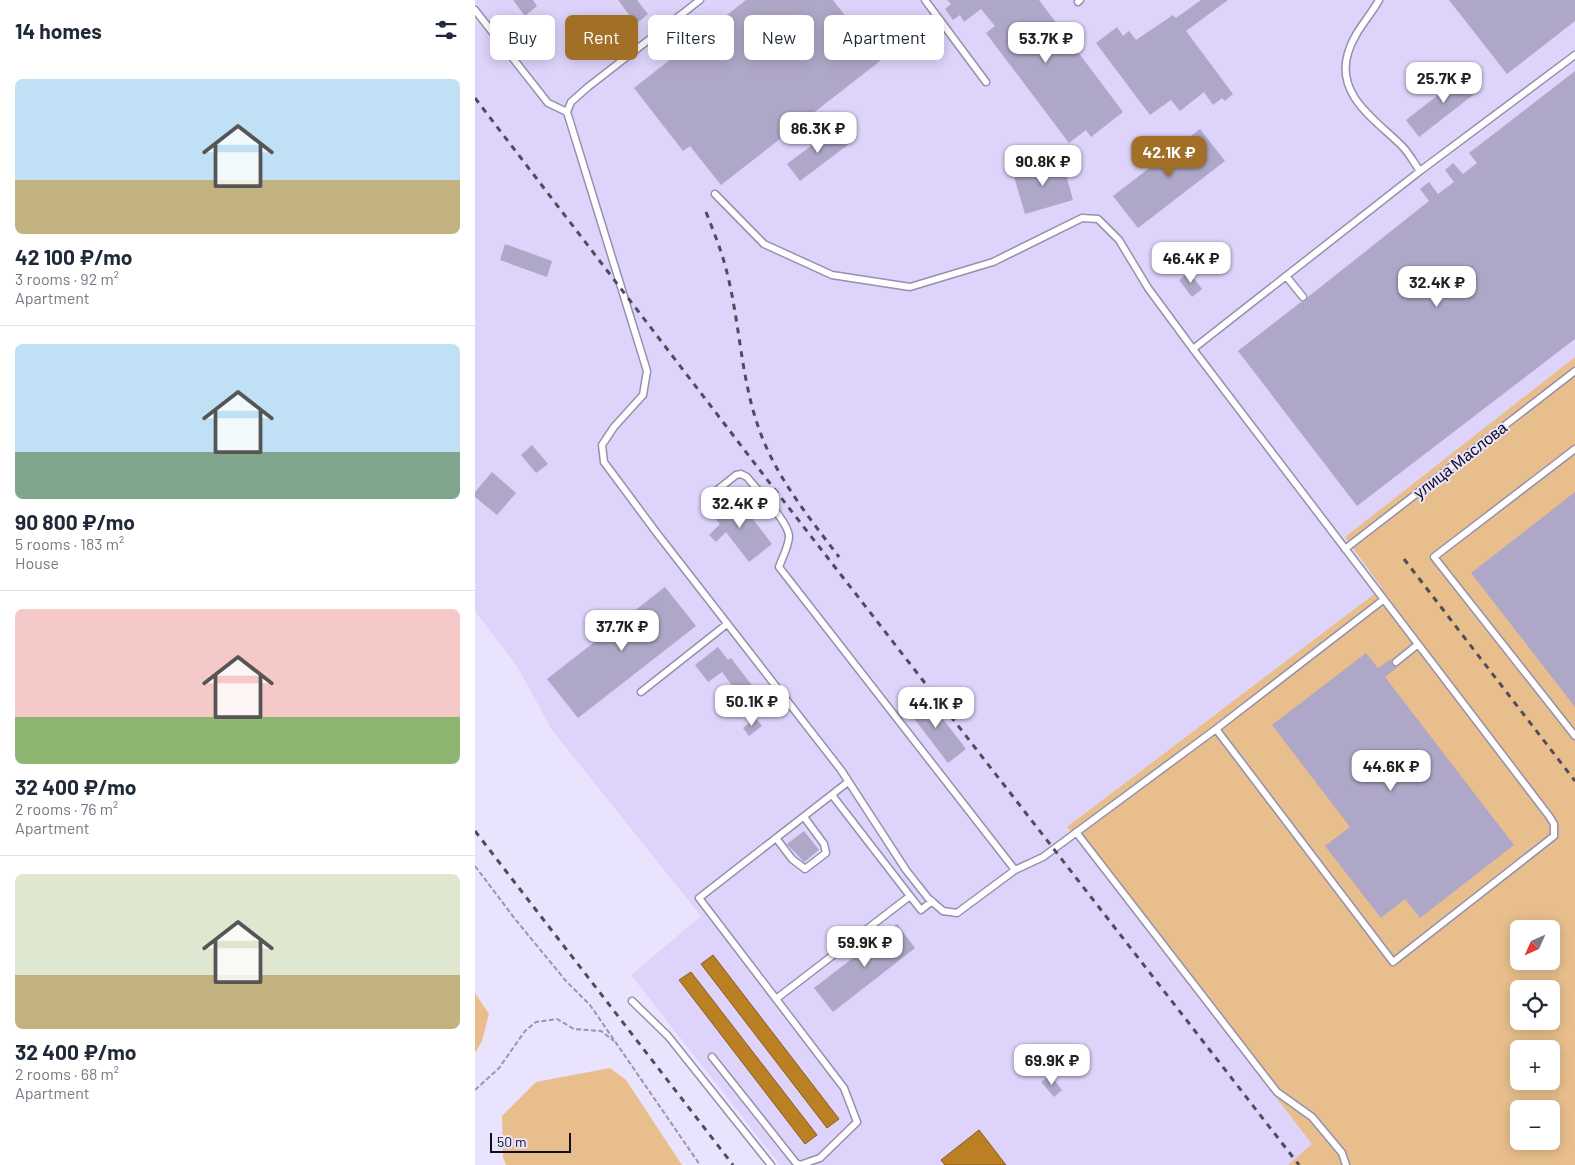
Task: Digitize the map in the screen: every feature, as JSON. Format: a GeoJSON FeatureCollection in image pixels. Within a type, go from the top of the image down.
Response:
{"type":"FeatureCollection","features":[{"type":"Feature","properties":{"kind":"lane"},"geometry":{"type":"LineString","coordinates":[[700,0],[588,87],[571,102],[567,112],[647,372],[643,395],[614,427],[602,444],[604,462],[848,782],[906,870],[932,902],[943,911],[957,913],[1015,870],[1043,857],[1216,729],[1383,600]]}},
{"type":"Feature","properties":{"kind":"lane"},"geometry":{"type":"LineString","coordinates":[[925,0],[986,82]]}},
{"type":"Feature","properties":{"kind":"lane"},"geometry":{"type":"LineString","coordinates":[[1379,0],[1357,31],[1347,53],[1345,75],[1353,97],[1367,114],[1403,147],[1420,171]]}},
{"type":"Feature","properties":{"kind":"lane"},"geometry":{"type":"LineString","coordinates":[[475,10],[548,103],[567,112]]}},
{"type":"Feature","properties":{"kind":"lane"},"geometry":{"type":"LineString","coordinates":[[1193,349],[1420,171],[1575,55]]}},
{"type":"Feature","properties":{"kind":"lane"},"geometry":{"type":"LineString","coordinates":[[715,194],[764,244],[832,275],[910,287],[993,262],[1082,218],[1098,219],[1119,240],[1148,288],[1193,349],[1549,816],[1555,831],[1550,841],[1393,962],[1216,729]]}},
{"type":"Feature","properties":{"kind":"lane"},"geometry":{"type":"LineString","coordinates":[[1286,276],[1303,297]]}},
{"type":"Feature","properties":{"kind":"lane","name":"улица Маслова"},"geometry":{"type":"LineString","coordinates":[[1345,549],[1575,371]]}},
{"type":"Feature","properties":{"kind":"lane"},"geometry":{"type":"LineString","coordinates":[[1575,448],[1434,556],[1575,736]]}},
{"type":"Feature","properties":{"kind":"lane"},"geometry":{"type":"LineString","coordinates":[[711,495],[736,475],[741,474],[747,477],[783,522],[788,532],[789,538],[779,567],[1015,870]]}},
{"type":"Feature","properties":{"kind":"lane"},"geometry":{"type":"LineString","coordinates":[[641,692],[727,624]]}},
{"type":"Feature","properties":{"kind":"lane"},"geometry":{"type":"LineString","coordinates":[[1396,662],[1417,645]]}},
{"type":"Feature","properties":{"kind":"lane"},"geometry":{"type":"LineString","coordinates":[[711,1057],[796,1163],[808,1164],[829,1151],[857,1122],[849,1096],[699,898],[848,782]]}},
{"type":"Feature","properties":{"kind":"lane"},"geometry":{"type":"LineString","coordinates":[[832,795],[921,910],[932,902]]}},
{"type":"Feature","properties":{"kind":"lane"},"geometry":{"type":"LineString","coordinates":[[776,838],[791,859],[805,869],[826,853],[825,844],[804,816]]}},
{"type":"Feature","properties":{"kind":"lane"},"geometry":{"type":"LineString","coordinates":[[1076,832],[1277,1092],[1312,1117],[1343,1154],[1346,1165]]}},
{"type":"Feature","properties":{"kind":"lane"},"geometry":{"type":"LineString","coordinates":[[776,999],[909,896]]}},
{"type":"Feature","properties":{"kind":"lane"},"geometry":{"type":"LineString","coordinates":[[632,1001],[668,1036],[771,1165]]}},
{"type":"Feature","properties":{"kind":"path"},"geometry":{"type":"LineString","coordinates":[[475,866],[515,919],[566,981],[590,1005],[700,1165]]}},
{"type":"Feature","properties":{"kind":"path"},"geometry":{"type":"LineString","coordinates":[[475,1090],[499,1068],[525,1031],[537,1022],[557,1019],[574,1029],[601,1031],[616,1043]]}},
{"type":"Feature","properties":{"kind":"shaded area"},"geometry":{"type":"Polygon","coordinates":[[[475,0],[1575,0],[1575,357],[1345,537],[1383,587],[1067,827],[1313,1145],[1288,1165],[780,1165],[631,975],[701,916],[552,730],[517,666],[475,611],[475,0]]]}},
{"type":"Feature","properties":{"kind":"shaded area"},"geometry":{"type":"Polygon","coordinates":[[[1575,357],[1575,1165],[1288,1165],[1312,1144],[1067,827],[1382,588],[1345,537],[1575,357]]]}},
{"type":"Feature","properties":{"kind":"shaded area"},"geometry":{"type":"Polygon","coordinates":[[[713,955],[839,1119],[827,1128],[701,964],[713,955]]]}},
{"type":"Feature","properties":{"kind":"shaded area"},"geometry":{"type":"Polygon","coordinates":[[[691,972],[817,1135],[805,1144],[679,980],[691,972]]]}},
{"type":"Feature","properties":{"kind":"shaded area"},"geometry":{"type":"Polygon","coordinates":[[[475,993],[489,1014],[482,1041],[475,1053],[475,993]]]}},
{"type":"Feature","properties":{"kind":"shaded area"},"geometry":{"type":"Polygon","coordinates":[[[610,1068],[626,1080],[682,1165],[506,1165],[503,1157],[502,1116],[536,1082],[610,1068]]]}},
{"type":"Feature","properties":{"kind":"shaded area"},"geometry":{"type":"Polygon","coordinates":[[[979,1130],[1006,1165],[945,1165],[941,1160],[979,1130]]]}},
{"type":"Feature","properties":{"kind":"building"},"geometry":{"type":"Polygon","coordinates":[[[513,0],[533,0],[537,6],[524,15],[513,0]]]}},
{"type":"Feature","properties":{"kind":"building"},"geometry":{"type":"Polygon","coordinates":[[[618,0],[637,0],[648,14],[638,22],[638,15],[629,15],[618,0]]]}},
{"type":"Feature","properties":{"kind":"building"},"geometry":{"type":"Polygon","coordinates":[[[746,0],[833,0],[845,15],[824,15],[824,60],[880,61],[721,185],[690,146],[683,151],[634,88],[670,60],[734,60],[734,15],[727,15],[746,0]]]}},
{"type":"Feature","properties":{"kind":"building"},"geometry":{"type":"Polygon","coordinates":[[[947,0],[1039,0],[1123,112],[1091,137],[1086,130],[1069,143],[986,33],[995,26],[981,9],[964,22],[960,15],[953,20],[945,9],[951,4],[947,0]]]}},
{"type":"Feature","properties":{"kind":"building"},"geometry":{"type":"Polygon","coordinates":[[[1201,0],[1228,0],[1186,31],[1233,94],[1225,101],[1222,98],[1213,105],[1204,92],[1180,111],[1171,100],[1150,115],[1096,43],[1117,27],[1123,36],[1129,31],[1136,40],[1173,15],[1176,18],[1201,0]]]}},
{"type":"Feature","properties":{"kind":"building"},"geometry":{"type":"Polygon","coordinates":[[[1449,0],[1575,0],[1575,21],[1507,74],[1449,0]]]}},
{"type":"Feature","properties":{"kind":"building"},"geometry":{"type":"Polygon","coordinates":[[[1469,71],[1482,88],[1419,137],[1406,120],[1469,71]]]}},
{"type":"Feature","properties":{"kind":"building"},"geometry":{"type":"Polygon","coordinates":[[[1575,71],[1575,339],[1357,506],[1238,351],[1301,302],[1306,301],[1308,297],[1429,201],[1420,189],[1429,182],[1438,194],[1454,182],[1445,170],[1453,163],[1463,174],[1477,163],[1469,153],[1575,71]]]}},
{"type":"Feature","properties":{"kind":"building"},"geometry":{"type":"Polygon","coordinates":[[[836,127],[849,144],[800,181],[787,164],[836,127]]]}},
{"type":"Feature","properties":{"kind":"building"},"geometry":{"type":"Polygon","coordinates":[[[1200,129],[1225,161],[1138,228],[1113,196],[1200,129]]]}},
{"type":"Feature","properties":{"kind":"building"},"geometry":{"type":"Polygon","coordinates":[[[1062,160],[1073,200],[1025,214],[1013,173],[1062,160]]]}},
{"type":"Feature","properties":{"kind":"building"},"geometry":{"type":"Polygon","coordinates":[[[505,244],[552,261],[547,277],[500,260],[505,244]]]}},
{"type":"Feature","properties":{"kind":"building"},"geometry":{"type":"Polygon","coordinates":[[[1189,272],[1202,289],[1192,297],[1179,280],[1189,272]]]}},
{"type":"Feature","properties":{"kind":"building"},"geometry":{"type":"Polygon","coordinates":[[[532,445],[548,464],[536,473],[521,455],[532,445]]]}},
{"type":"Feature","properties":{"kind":"building"},"geometry":{"type":"Polygon","coordinates":[[[492,472],[516,493],[497,515],[475,497],[475,492],[492,472]]]}},
{"type":"Feature","properties":{"kind":"building"},"geometry":{"type":"Polygon","coordinates":[[[1575,492],[1575,707],[1471,573],[1575,492]]]}},
{"type":"Feature","properties":{"kind":"building"},"geometry":{"type":"Polygon","coordinates":[[[740,493],[746,501],[742,505],[772,544],[749,562],[726,532],[716,542],[709,535],[720,524],[712,515],[740,493]]]}},
{"type":"Feature","properties":{"kind":"building"},"geometry":{"type":"Polygon","coordinates":[[[665,587],[696,626],[578,718],[547,679],[665,587]]]}},
{"type":"Feature","properties":{"kind":"building"},"geometry":{"type":"Polygon","coordinates":[[[718,647],[728,660],[731,658],[767,705],[754,715],[722,672],[708,682],[695,665],[718,647]]]}},
{"type":"Feature","properties":{"kind":"building"},"geometry":{"type":"Polygon","coordinates":[[[1366,653],[1378,668],[1391,659],[1392,665],[1398,667],[1385,677],[1514,845],[1420,918],[1405,899],[1381,918],[1325,846],[1350,827],[1272,725],[1366,653]]]}},
{"type":"Feature","properties":{"kind":"building"},"geometry":{"type":"Polygon","coordinates":[[[924,694],[966,749],[948,763],[906,708],[924,694]]]}},
{"type":"Feature","properties":{"kind":"building"},"geometry":{"type":"Polygon","coordinates":[[[756,718],[762,726],[749,736],[743,728],[756,718]]]}},
{"type":"Feature","properties":{"kind":"building"},"geometry":{"type":"Polygon","coordinates":[[[804,831],[819,850],[804,862],[787,844],[804,831]]]}},
{"type":"Feature","properties":{"kind":"building"},"geometry":{"type":"Polygon","coordinates":[[[897,924],[915,948],[833,1012],[814,988],[897,924]]]}},
{"type":"Feature","properties":{"kind":"building"},"geometry":{"type":"Polygon","coordinates":[[[1050,1075],[1062,1090],[1054,1097],[1041,1082],[1050,1075]]]}},
{"type":"Feature","properties":{"kind":"railway"},"geometry":{"type":"LineString","coordinates":[[475,98],[772,486],[1299,1165]]}},
{"type":"Feature","properties":{"kind":"railway"},"geometry":{"type":"LineString","coordinates":[[706,212],[721,252],[730,285],[748,389],[759,429],[766,447],[784,480],[839,557]]}},
{"type":"Feature","properties":{"kind":"railway"},"geometry":{"type":"LineString","coordinates":[[1404,559],[1575,781]]}},
{"type":"Feature","properties":{"kind":"railway"},"geometry":{"type":"LineString","coordinates":[[475,831],[733,1165]]}}]}
